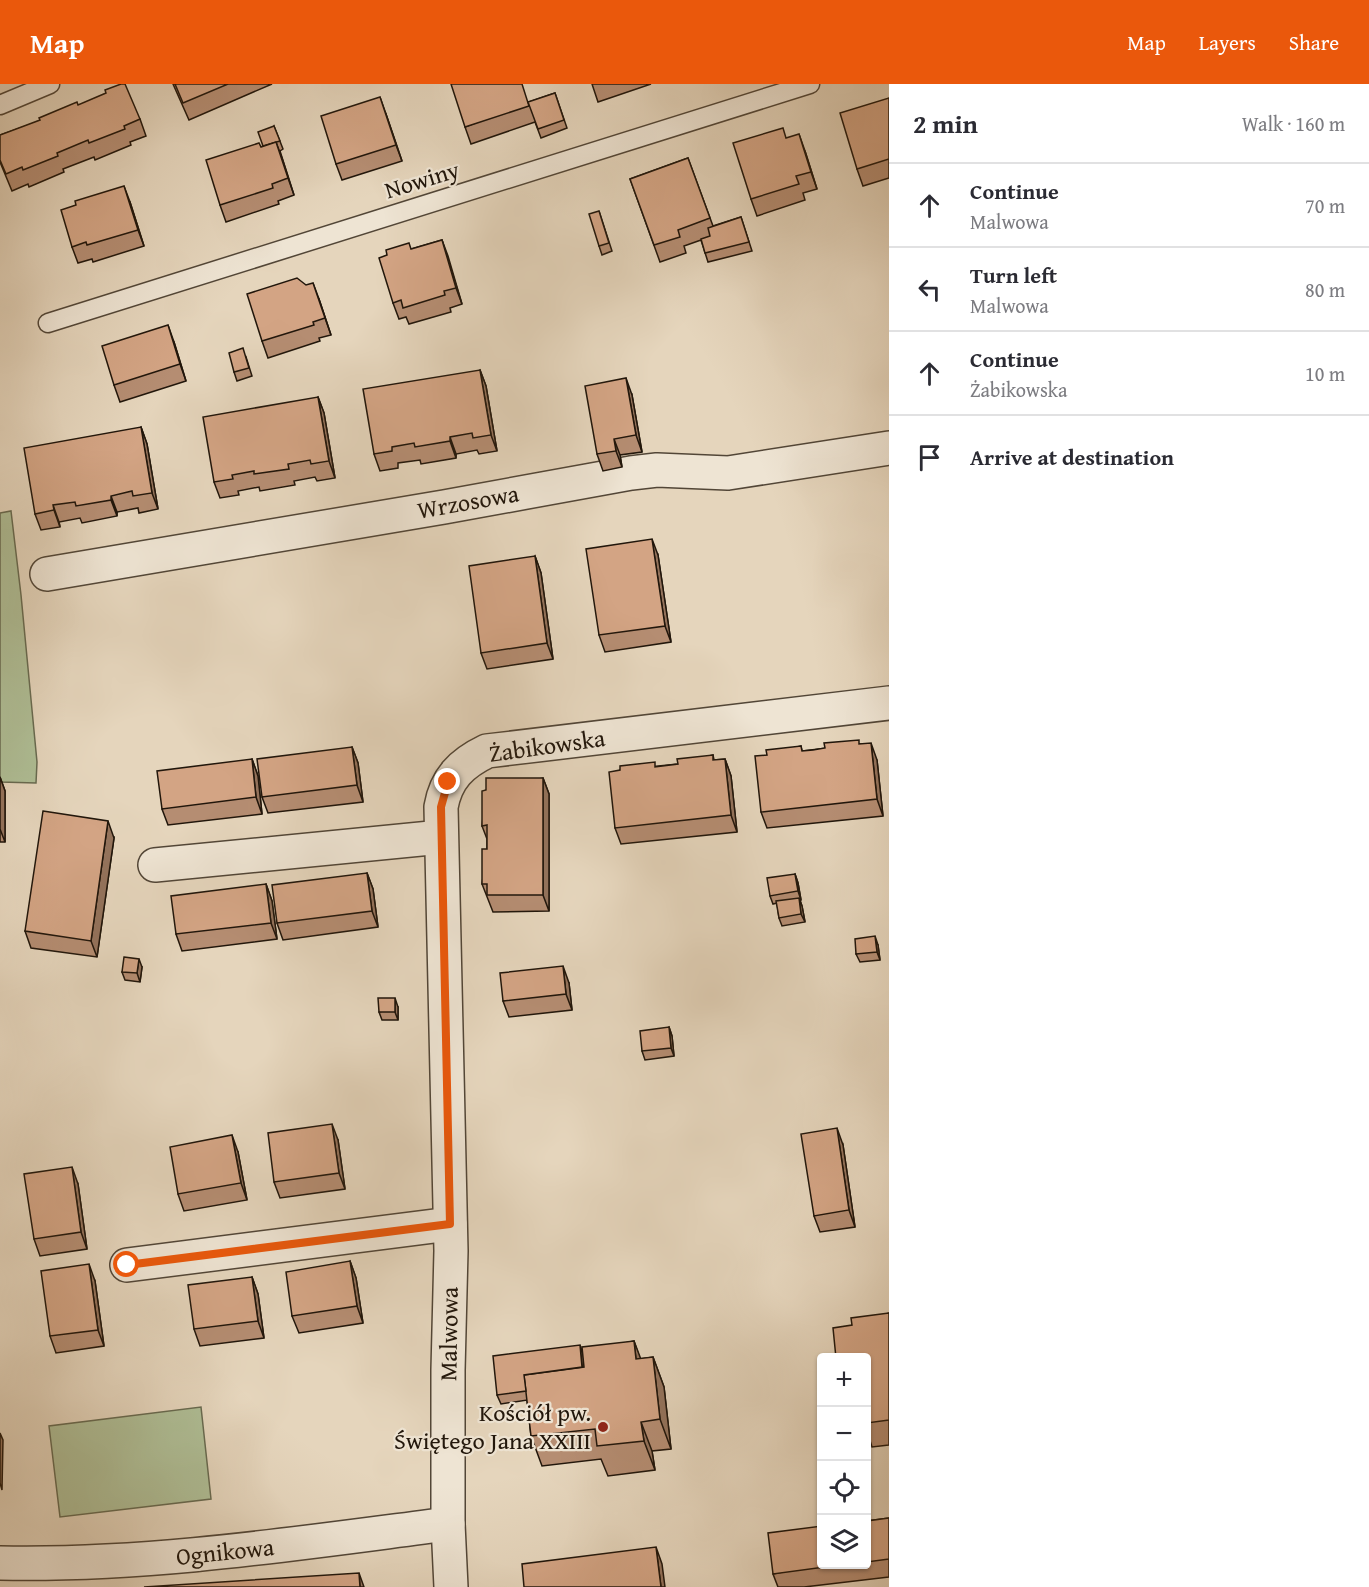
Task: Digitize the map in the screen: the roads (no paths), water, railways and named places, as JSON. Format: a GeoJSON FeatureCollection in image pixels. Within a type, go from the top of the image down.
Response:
{"type":"FeatureCollection","features":[{"type":"Feature","properties":{"kind":"street","name":"Wrzosowa"},"geometry":{"type":"LineString","coordinates":[[47,574],[631,473],[657,470],[728,473],[889,448]]}},
{"type":"Feature","properties":{"kind":"street","name":"Żabikowska"},"geometry":{"type":"LineString","coordinates":[[441,837],[441,807],[448,782],[457,770],[471,759],[487,751],[889,703]]}},
{"type":"Feature","properties":{"kind":"street"},"geometry":{"type":"LineString","coordinates":[[155,865],[441,837]]}},
{"type":"Feature","properties":{"kind":"street","name":"Malwowa"},"geometry":{"type":"LineString","coordinates":[[441,837],[450,1224],[448,1524],[451,1587]]}},
{"type":"Feature","properties":{"kind":"street"},"geometry":{"type":"LineString","coordinates":[[127,1265],[450,1224]]}},
{"type":"Feature","properties":{"kind":"street","name":"Ognikowa"},"geometry":{"type":"LineString","coordinates":[[0,1563],[117,1561],[203,1555],[448,1524]]}},
{"type":"Feature","properties":{"kind":"lane"},"geometry":{"type":"LineString","coordinates":[[0,105],[50,84]]}},
{"type":"Feature","properties":{"kind":"lane","name":"Nowiny"},"geometry":{"type":"LineString","coordinates":[[48,322],[810,84]]}},
{"type":"Feature","properties":{"kind":"place","name":"Kościół pw. Świętego Jana XXIII"},"geometry":{"type":"Point","coordinates":[603,1427]}}]}
